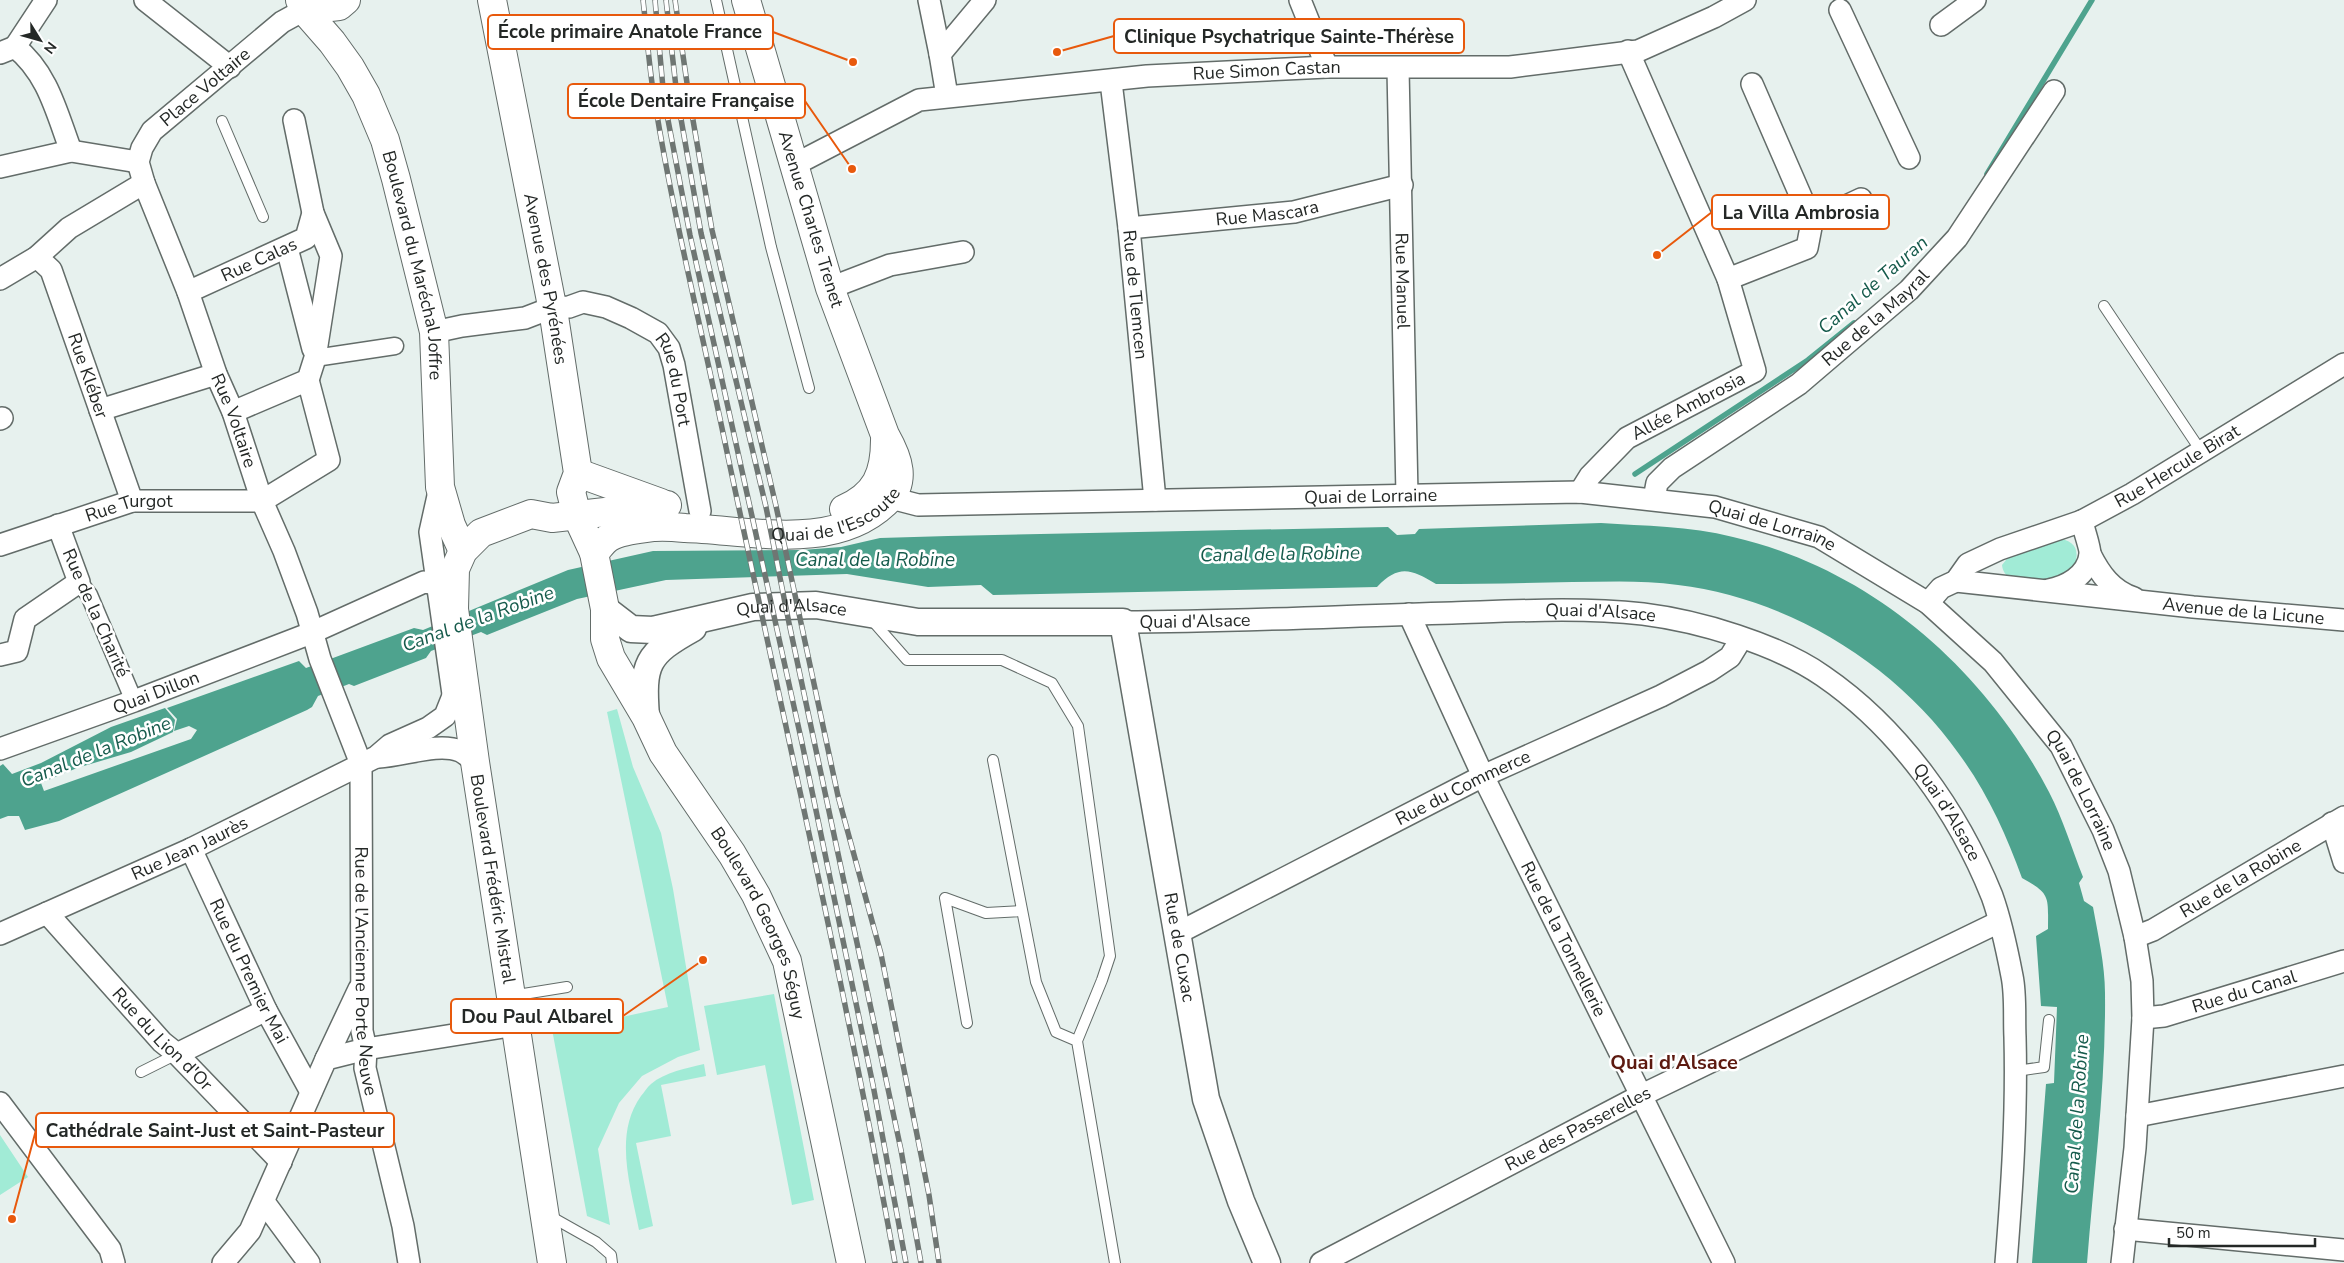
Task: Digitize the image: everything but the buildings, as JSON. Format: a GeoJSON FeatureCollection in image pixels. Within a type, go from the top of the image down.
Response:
{"type":"FeatureCollection","features":[{"type":"Feature","properties":{"kind":"main road"},"geometry":{"type":"LineString","coordinates":[[302,5],[339,6],[346,0]]}},
{"type":"Feature","properties":{"kind":"main road","name":"Avenue des Pyrénées"},"geometry":{"type":"LineString","coordinates":[[492,0],[551,308],[578,473],[565,517],[594,553],[605,610]]}},
{"type":"Feature","properties":{"kind":"main road","name":"Avenue Charles Trenet"},"geometry":{"type":"LineString","coordinates":[[746,0],[830,288],[885,436]]}},
{"type":"Feature","properties":{"kind":"main road","name":"Boulevard du Maréchal Joffre"},"geometry":{"type":"LineString","coordinates":[[302,5],[350,67],[366,95],[385,140],[434,332],[440,487],[451,525],[463,551]]}},
{"type":"Feature","properties":{"kind":"main road","name":"Quai de l'Escoute"},"geometry":{"type":"LineString","coordinates":[[594,553],[608,538],[656,527],[792,535],[848,526],[865,519],[882,494],[885,436]]}},
{"type":"Feature","properties":{"kind":"main road","name":"Quai de l'Escoute"},"geometry":{"type":"LineString","coordinates":[[578,473],[667,506],[700,511],[792,519],[816,518],[837,512],[882,494]]}},
{"type":"Feature","properties":{"kind":"main road","name":"Quai de l'Escoute"},"geometry":{"type":"LineString","coordinates":[[463,551],[481,532],[531,514],[565,517],[667,506]]}},
{"type":"Feature","properties":{"kind":"main road"},"geometry":{"type":"LineString","coordinates":[[454,655],[447,610],[455,569],[463,551]]}},
{"type":"Feature","properties":{"kind":"main road","name":"Boulevard Georges Séguy"},"geometry":{"type":"LineString","coordinates":[[605,610],[605,639],[611,658],[646,717],[662,753],[732,854],[756,895],[787,961],[851,1263]]}},
{"type":"Feature","properties":{"kind":"main road","name":"Boulevard Frédéric Mistral"},"geometry":{"type":"LineString","coordinates":[[454,655],[475,762],[552,1263]]}},
{"type":"Feature","properties":{"kind":"street"},"geometry":{"type":"LineString","coordinates":[[46,0],[8,50],[28,57],[45,81],[81,153]]}},
{"type":"Feature","properties":{"kind":"street"},"geometry":{"type":"LineString","coordinates":[[145,0],[230,67]]}},
{"type":"Feature","properties":{"kind":"street"},"geometry":{"type":"LineString","coordinates":[[929,0],[947,96]]}},
{"type":"Feature","properties":{"kind":"street"},"geometry":{"type":"LineString","coordinates":[[940,54],[985,0]]}},
{"type":"Feature","properties":{"kind":"street"},"geometry":{"type":"LineString","coordinates":[[1300,0],[1327,67]]}},
{"type":"Feature","properties":{"kind":"street","name":"Rue Simon Castan"},"geometry":{"type":"LineString","coordinates":[[794,165],[920,100],[1147,76],[1327,67],[1398,69],[1510,67],[1646,47],[1714,17],[1745,0]]}},
{"type":"Feature","properties":{"kind":"street"},"geometry":{"type":"LineString","coordinates":[[1940,25],[1974,0]]}},
{"type":"Feature","properties":{"kind":"street","name":"Place Voltaire"},"geometry":{"type":"LineString","coordinates":[[138,162],[142,148],[152,132],[302,5]]}},
{"type":"Feature","properties":{"kind":"street"},"geometry":{"type":"LineString","coordinates":[[1840,10],[1909,158]]}},
{"type":"Feature","properties":{"kind":"street","name":"Allée Ambrosia"},"geometry":{"type":"LineString","coordinates":[[1580,492],[1590,476],[1627,438],[1755,371],[1728,279],[1628,51]]}},
{"type":"Feature","properties":{"kind":"street","name":"Rue Manuel"},"geometry":{"type":"LineString","coordinates":[[1398,69],[1402,185],[1407,495]]}},
{"type":"Feature","properties":{"kind":"street"},"geometry":{"type":"LineString","coordinates":[[1728,279],[1807,248],[1812,222],[1752,84]]}},
{"type":"Feature","properties":{"kind":"street","name":"Rue de Tlemcen"},"geometry":{"type":"LineString","coordinates":[[1112,90],[1129,228],[1155,500]]}},
{"type":"Feature","properties":{"kind":"street","name":"Rue de la Mayral"},"geometry":{"type":"LineString","coordinates":[[1654,499],[1657,483],[1672,468],[1799,384],[1909,290],[1957,238],[2054,91]]}},
{"type":"Feature","properties":{"kind":"street"},"geometry":{"type":"LineString","coordinates":[[262,501],[329,460],[308,380],[315,358],[331,256],[313,213],[294,120]]}},
{"type":"Feature","properties":{"kind":"street"},"geometry":{"type":"LineString","coordinates":[[0,167],[81,153],[138,162],[144,183],[68,228],[36,257],[0,279]]}},
{"type":"Feature","properties":{"kind":"street","name":"Rue Voltaire"},"geometry":{"type":"LineString","coordinates":[[144,183],[188,292],[216,374],[233,412],[262,501],[307,612],[311,633],[341,716],[369,760]]}},
{"type":"Feature","properties":{"kind":"street","name":"Rue Mascara"},"geometry":{"type":"LineString","coordinates":[[1129,228],[1294,212],[1402,185]]}},
{"type":"Feature","properties":{"kind":"street"},"geometry":{"type":"LineString","coordinates":[[1812,222],[1862,199]]}},
{"type":"Feature","properties":{"kind":"street","name":"Rue Calas"},"geometry":{"type":"LineString","coordinates":[[188,292],[306,238],[313,213]]}},
{"type":"Feature","properties":{"kind":"street"},"geometry":{"type":"LineString","coordinates":[[287,248],[315,358]]}},
{"type":"Feature","properties":{"kind":"street"},"geometry":{"type":"LineString","coordinates":[[830,288],[890,265],[963,252]]}},
{"type":"Feature","properties":{"kind":"street","name":"Rue Kléber"},"geometry":{"type":"LineString","coordinates":[[36,257],[52,270],[132,501]]}},
{"type":"Feature","properties":{"kind":"street","name":"Rue du Port"},"geometry":{"type":"LineString","coordinates":[[434,332],[462,326],[525,318],[551,308],[569,307],[583,302],[606,307],[658,333],[669,348],[674,365],[700,511]]}},
{"type":"Feature","properties":{"kind":"street"},"geometry":{"type":"LineString","coordinates":[[315,358],[395,346]]}},
{"type":"Feature","properties":{"kind":"street","name":"Rue Hercule Birat"},"geometry":{"type":"LineString","coordinates":[[1928,603],[1941,588],[1956,581],[1968,564],[2000,549],[2082,521],[2132,494],[2344,364]]}},
{"type":"Feature","properties":{"kind":"street"},"geometry":{"type":"LineString","coordinates":[[100,410],[216,374]]}},
{"type":"Feature","properties":{"kind":"street"},"geometry":{"type":"LineString","coordinates":[[233,412],[308,380]]}},
{"type":"Feature","properties":{"kind":"street"},"geometry":{"type":"LineString","coordinates":[[440,487],[430,532],[436,584],[447,610]]}},
{"type":"Feature","properties":{"kind":"street","name":"Quai de Lorraine"},"geometry":{"type":"LineString","coordinates":[[882,494],[918,505],[1580,492],[1654,499],[1715,507],[1818,537],[1928,603],[1993,662],[2060,746],[2103,830],[2119,871],[2136,937],[2142,981],[2143,1018],[2136,1148],[2122,1263]]}},
{"type":"Feature","properties":{"kind":"street","name":"Rue Turgot"},"geometry":{"type":"LineString","coordinates":[[0,545],[132,501],[262,501]]}},
{"type":"Feature","properties":{"kind":"street"},"geometry":{"type":"LineString","coordinates":[[2082,521],[2090,554],[2100,574],[2122,594],[2144,601]]}},
{"type":"Feature","properties":{"kind":"street","name":"Rue de la Charité"},"geometry":{"type":"LineString","coordinates":[[58,525],[79,582],[89,595],[134,701]]}},
{"type":"Feature","properties":{"kind":"street"},"geometry":{"type":"LineString","coordinates":[[1999,586],[1994,568],[2000,549]]}},
{"type":"Feature","properties":{"kind":"street","name":"Quai de l'Escoute"},"geometry":{"type":"LineString","coordinates":[[436,584],[463,551]]}},
{"type":"Feature","properties":{"kind":"street"},"geometry":{"type":"LineString","coordinates":[[2037,591],[2061,588],[2081,576],[2090,554]]}},
{"type":"Feature","properties":{"kind":"street"},"geometry":{"type":"LineString","coordinates":[[1956,581],[2144,601]]}},
{"type":"Feature","properties":{"kind":"street"},"geometry":{"type":"LineString","coordinates":[[0,655],[17,651],[25,619],[79,582]]}},
{"type":"Feature","properties":{"kind":"street"},"geometry":{"type":"LineString","coordinates":[[311,633],[424,582],[436,584]]}},
{"type":"Feature","properties":{"kind":"street","name":"Avenue de la Licune"},"geometry":{"type":"LineString","coordinates":[[2144,601],[2344,620]]}},
{"type":"Feature","properties":{"kind":"street","name":"Quai d'Alsace"},"geometry":{"type":"LineString","coordinates":[[605,610],[631,629],[653,630],[753,607],[816,605],[918,622],[1123,622],[1564,610],[1644,614],[1712,628],[1778,651],[1822,675],[1860,705],[1903,748],[1940,798],[1970,849],[1993,899],[2013,979],[2016,1070],[2013,1172],[2006,1263]]}},
{"type":"Feature","properties":{"kind":"street","name":"Rue de la Tonnellerie"},"geometry":{"type":"LineString","coordinates":[[1409,614],[1483,776],[1724,1263]]}},
{"type":"Feature","properties":{"kind":"street","name":"Quai d'Alsace"},"geometry":{"type":"LineString","coordinates":[[646,717],[643,684],[650,660],[667,643],[717,615]]}},
{"type":"Feature","properties":{"kind":"street","name":"Rue de Cuxac"},"geometry":{"type":"LineString","coordinates":[[1123,622],[1206,1098],[1241,1201],[1267,1263]]}},
{"type":"Feature","properties":{"kind":"street","name":"Quai Dillon"},"geometry":{"type":"LineString","coordinates":[[0,749],[134,701],[311,633]]}},
{"type":"Feature","properties":{"kind":"street","name":"Rue du Commerce"},"geometry":{"type":"LineString","coordinates":[[1179,937],[1483,776],[1661,696],[1709,671],[1730,657],[1741,639]]}},
{"type":"Feature","properties":{"kind":"street","name":"Boulevard Frédéric Mistral"},"geometry":{"type":"LineString","coordinates":[[454,655],[453,696],[459,729],[475,762]]}},
{"type":"Feature","properties":{"kind":"street","name":"Rue Jean Jaurès"},"geometry":{"type":"LineString","coordinates":[[0,934],[192,849],[369,760],[390,745],[428,728],[445,716],[453,696]]}},
{"type":"Feature","properties":{"kind":"street","name":"Rue Jean Jaurès"},"geometry":{"type":"LineString","coordinates":[[369,760],[443,747],[461,751],[475,762]]}},
{"type":"Feature","properties":{"kind":"street","name":"Rue de l'Ancienne Porte Neuve"},"geometry":{"type":"LineString","coordinates":[[369,760],[362,1031],[366,1049],[365,1068],[403,1226],[409,1263]]}},
{"type":"Feature","properties":{"kind":"street"},"geometry":{"type":"LineString","coordinates":[[2338,820],[2344,862]]}},
{"type":"Feature","properties":{"kind":"street","name":"Rue de la Robine"},"geometry":{"type":"LineString","coordinates":[[2136,937],[2154,930],[2338,820]]}},
{"type":"Feature","properties":{"kind":"street","name":"Rue du Premier Mai"},"geometry":{"type":"LineString","coordinates":[[192,849],[266,1010],[311,1092]]}},
{"type":"Feature","properties":{"kind":"street","name":"Rue du Lion d'Or"},"geometry":{"type":"LineString","coordinates":[[47,913],[162,1042],[177,1054],[281,1162]]}},
{"type":"Feature","properties":{"kind":"street","name":"Rue des Passerelles"},"geometry":{"type":"LineString","coordinates":[[1321,1263],[1640,1096],[1999,922]]}},
{"type":"Feature","properties":{"kind":"street","name":"Rue du Canal"},"geometry":{"type":"LineString","coordinates":[[2143,1018],[2164,1016],[2344,961]]}},
{"type":"Feature","properties":{"kind":"street"},"geometry":{"type":"LineString","coordinates":[[223,1263],[250,1230],[264,1202],[311,1092],[362,983]]}},
{"type":"Feature","properties":{"kind":"street"},"geometry":{"type":"LineString","coordinates":[[177,1054],[266,1010]]}},
{"type":"Feature","properties":{"kind":"street"},"geometry":{"type":"LineString","coordinates":[[326,1059],[366,1049],[516,1025]]}},
{"type":"Feature","properties":{"kind":"street"},"geometry":{"type":"LineString","coordinates":[[2137,1116],[2344,1076]]}},
{"type":"Feature","properties":{"kind":"street"},"geometry":{"type":"LineString","coordinates":[[0,1103],[110,1249],[114,1263]]}},
{"type":"Feature","properties":{"kind":"street"},"geometry":{"type":"LineString","coordinates":[[264,1202],[309,1263]]}},
{"type":"Feature","properties":{"kind":"street"},"geometry":{"type":"LineString","coordinates":[[2125,1229],[2344,1250]]}},
{"type":"Feature","properties":{"kind":"lane"},"geometry":{"type":"LineString","coordinates":[[716,0],[771,247],[809,388]]}},
{"type":"Feature","properties":{"kind":"lane"},"geometry":{"type":"LineString","coordinates":[[222,121],[262,217]]}},
{"type":"Feature","properties":{"kind":"lane"},"geometry":{"type":"LineString","coordinates":[[2104,306],[2201,451]]}},
{"type":"Feature","properties":{"kind":"lane"},"geometry":{"type":"LineString","coordinates":[[866,613],[907,660],[1002,660],[1052,683],[1078,726],[1110,956],[1076,1041],[1115,1263]]}},
{"type":"Feature","properties":{"kind":"lane"},"geometry":{"type":"LineString","coordinates":[[993,760],[1036,982],[1056,1032],[1076,1041]]}},
{"type":"Feature","properties":{"kind":"lane"},"geometry":{"type":"LineString","coordinates":[[967,1023],[945,898],[986,913],[1022,911]]}},
{"type":"Feature","properties":{"kind":"lane"},"geometry":{"type":"LineString","coordinates":[[511,996],[567,987]]}},
{"type":"Feature","properties":{"kind":"lane"},"geometry":{"type":"LineString","coordinates":[[2016,1070],[2044,1067],[2048,1020]]}},
{"type":"Feature","properties":{"kind":"lane"},"geometry":{"type":"LineString","coordinates":[[142,1072],[177,1054]]}},
{"type":"Feature","properties":{"kind":"lane"},"geometry":{"type":"LineString","coordinates":[[545,1213],[596,1242],[611,1255],[612,1263]]}},
{"type":"Feature","properties":{"kind":"shaded area"},"geometry":{"type":"Polygon","coordinates":[[[2055,538],[2068,541],[2075,547],[2077,557],[2073,570],[2055,577],[2032,581],[2012,579],[2005,574],[2002,565],[2010,555],[2055,538]]]}},
{"type":"Feature","properties":{"kind":"shaded area"},"geometry":{"type":"Polygon","coordinates":[[[617,709],[633,767],[661,833],[673,889],[700,1050],[678,1057],[642,1076],[619,1103],[598,1149],[610,1225],[587,1216],[551,1024],[559,1006],[570,1004],[576,1027],[668,1007],[607,712],[617,709]]]}},
{"type":"Feature","properties":{"kind":"shaded area"},"geometry":{"type":"Polygon","coordinates":[[[774,994],[814,1200],[792,1205],[765,1065],[717,1075],[704,1006],[774,994]]]}},
{"type":"Feature","properties":{"kind":"shaded area"},"geometry":{"type":"Polygon","coordinates":[[[704,1064],[706,1076],[661,1085],[671,1136],[636,1143],[653,1226],[639,1230],[626,1162],[628,1127],[633,1111],[647,1088],[663,1076],[704,1064]]]}},
{"type":"Feature","properties":{"kind":"shaded area"},"geometry":{"type":"Polygon","coordinates":[[[0,1135],[28,1177],[0,1195],[0,1135]]]}},
{"type":"Feature","properties":{"kind":"water","name":"Canal de la Robine"},"geometry":{"type":"Polygon","coordinates":[[[1601,523],[1667,527],[1716,533],[1784,552],[1831,573],[1876,599],[1918,630],[1957,665],[1992,704],[2022,747],[2049,792],[2067,834],[2083,877],[2079,883],[2084,901],[2093,907],[2103,961],[2105,982],[2104,1061],[2087,1263],[2032,1263],[2046,1084],[2054,1083],[2057,1007],[2041,1006],[2036,936],[2048,929],[2046,898],[2038,888],[2022,878],[1995,814],[1969,768],[1933,721],[1904,691],[1871,664],[1836,641],[1798,620],[1759,604],[1719,592],[1665,583],[1638,582],[1436,584],[1412,572],[1405,571],[1392,575],[1377,587],[993,595],[981,585],[928,587],[847,574],[666,580],[577,599],[487,635],[481,632],[431,651],[426,658],[354,686],[349,684],[318,696],[312,707],[307,710],[59,821],[25,830],[19,816],[8,816],[0,819],[0,766],[3,764],[12,774],[41,763],[111,727],[165,708],[175,720],[173,732],[131,752],[77,768],[41,783],[44,791],[191,739],[197,730],[189,726],[174,731],[177,719],[167,708],[299,661],[306,668],[414,628],[423,630],[568,570],[653,551],[802,550],[841,547],[880,538],[1388,527],[1397,535],[1415,534],[1419,529],[1601,523]]]}},
{"type":"Feature","properties":{"kind":"waterway","name":"Canal de Tauran"},"geometry":{"type":"LineString","coordinates":[[1987,174],[2092,0]]}},
{"type":"Feature","properties":{"kind":"waterway","name":"Canal de Tauran"},"geometry":{"type":"LineString","coordinates":[[1635,474],[1808,360],[1854,323]]}},
{"type":"Feature","properties":{"kind":"railway"},"geometry":{"type":"LineString","coordinates":[[643,0],[653,90],[671,190],[835,958],[895,1263]]}},
{"type":"Feature","properties":{"kind":"railway"},"geometry":{"type":"LineString","coordinates":[[655,0],[664,99],[690,235],[802,743],[873,1085],[906,1263]]}},
{"type":"Feature","properties":{"kind":"railway"},"geometry":{"type":"LineString","coordinates":[[666,0],[677,96],[701,233],[766,507],[901,1150],[921,1263]]}},
{"type":"Feature","properties":{"kind":"railway"},"geometry":{"type":"LineString","coordinates":[[675,0],[689,97],[712,230],[776,506],[838,796],[881,954],[929,1195],[939,1263]]}},
{"type":"Feature","properties":{"kind":"place","name":"Clinique Psychatrique Sainte-Thérèse"},"geometry":{"type":"Point","coordinates":[1057,52]}},
{"type":"Feature","properties":{"kind":"place","name":"École primaire Anatole France"},"geometry":{"type":"Point","coordinates":[853,62]}},
{"type":"Feature","properties":{"kind":"place","name":"École Dentaire Française"},"geometry":{"type":"Point","coordinates":[852,169]}},
{"type":"Feature","properties":{"kind":"place","name":"La Villa Ambrosia"},"geometry":{"type":"Point","coordinates":[1657,255]}},
{"type":"Feature","properties":{"kind":"place","name":"Dou Paul Albarel"},"geometry":{"type":"Point","coordinates":[703,960]}},
{"type":"Feature","properties":{"kind":"place","name":"Cathédrale Saint-Just et Saint-Pasteur"},"geometry":{"type":"Point","coordinates":[12,1219]}},
{"type":"Feature","properties":{"kind":"district","name":"Quai d'Alsace"},"geometry":{"type":"Point","coordinates":[1674,1062]}}]}
